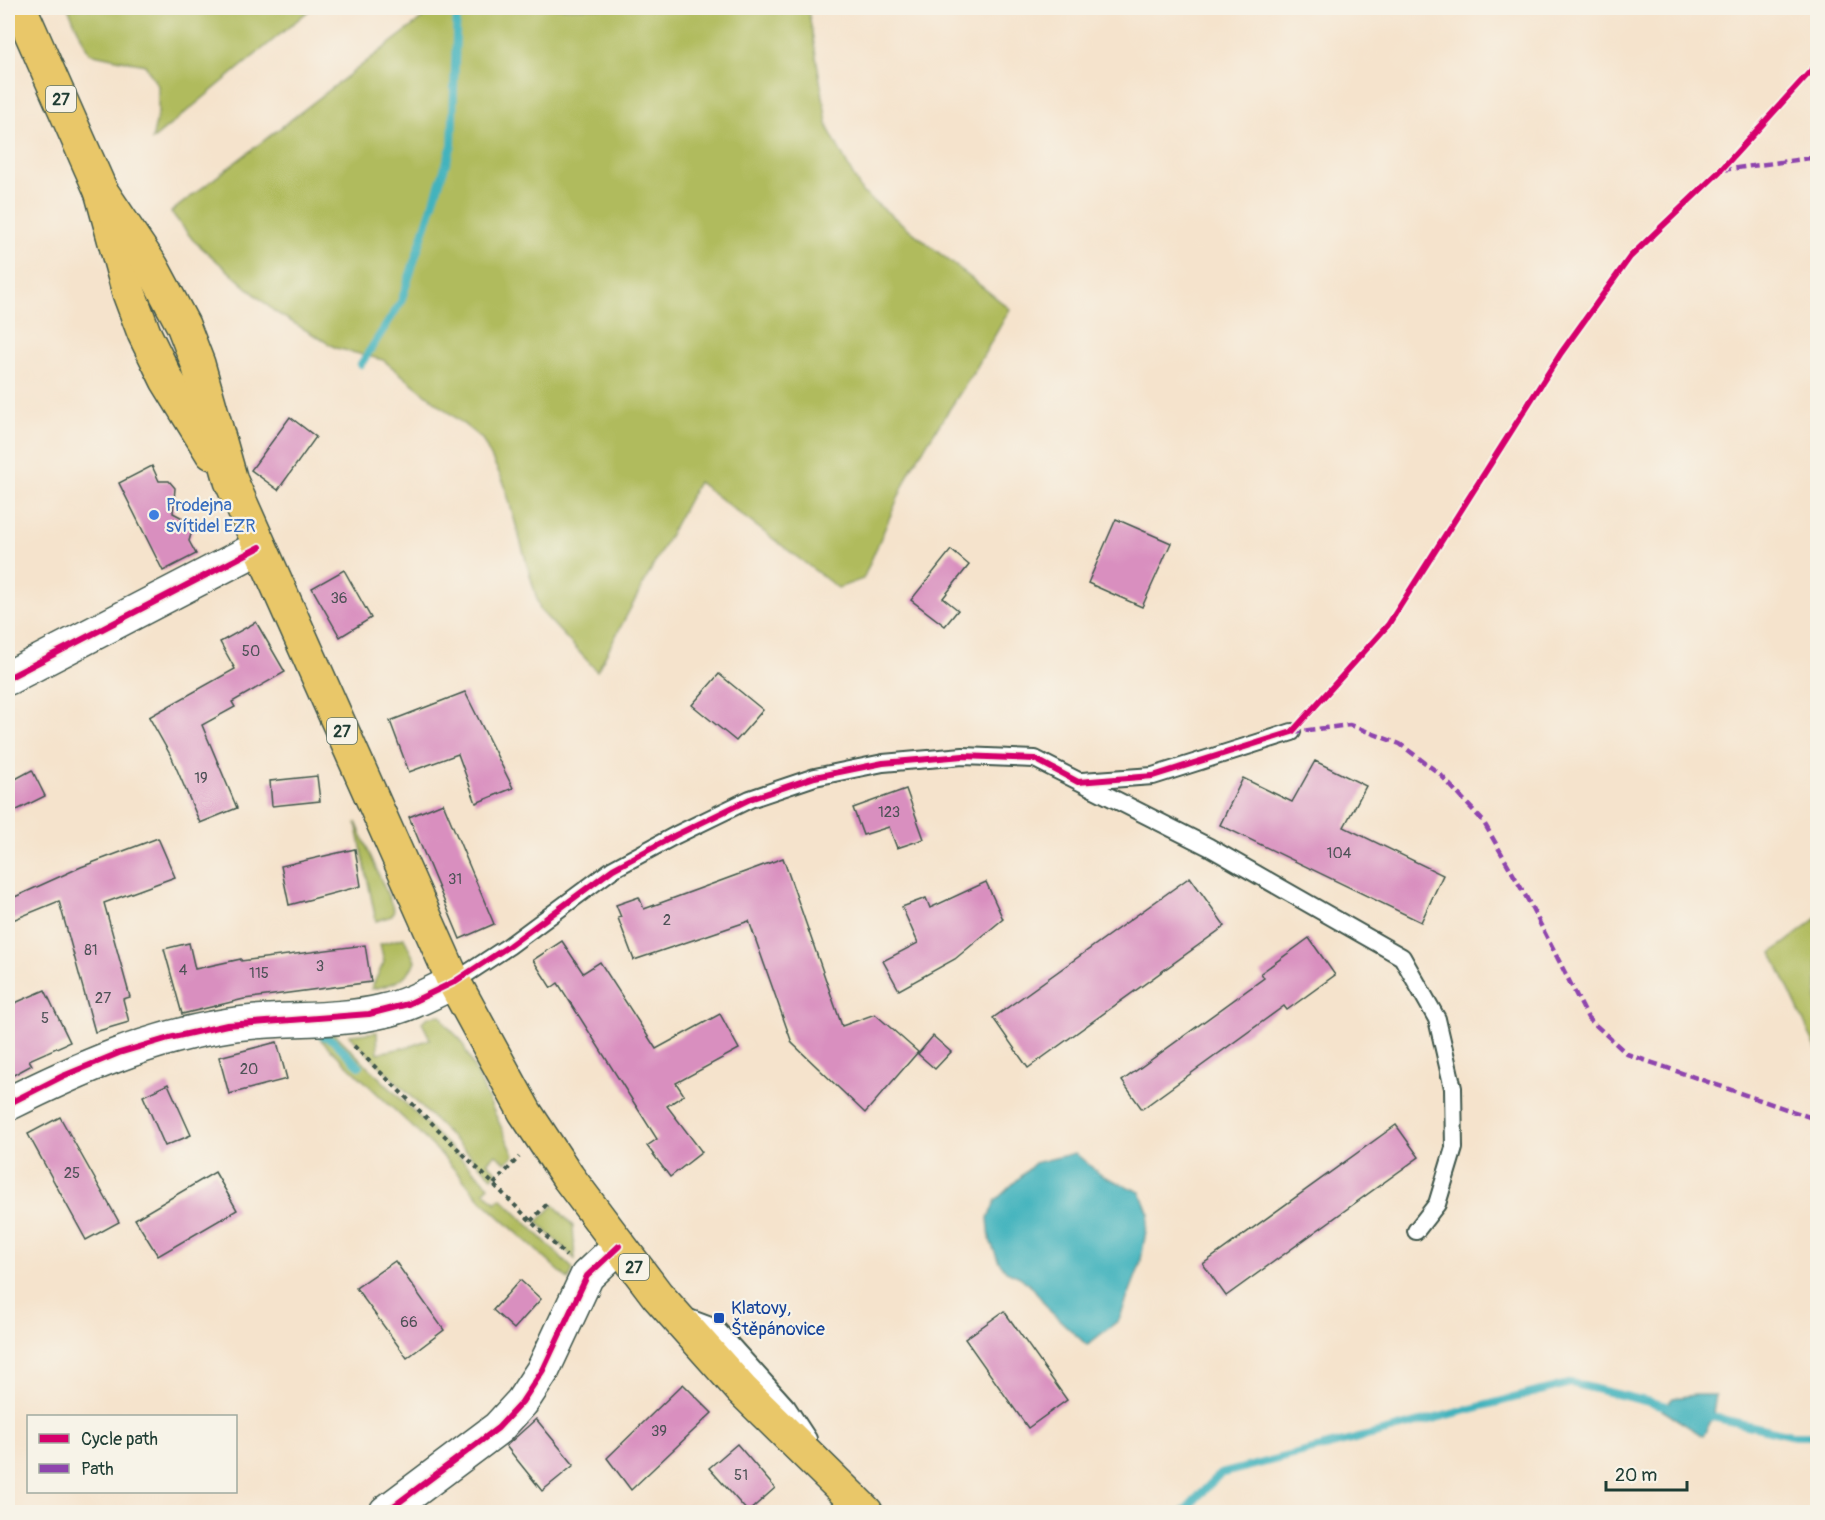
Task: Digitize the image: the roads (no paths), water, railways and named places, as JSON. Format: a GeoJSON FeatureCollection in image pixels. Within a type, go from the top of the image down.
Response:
{"type":"FeatureCollection","features":[{"type":"Feature","properties":{"kind":"main road","name":"27"},"geometry":{"type":"LineString","coordinates":[[20,8],[101,191],[152,267],[183,325],[198,364],[231,481],[454,982],[525,1112],[619,1246],[670,1310],[742,1390],[866,1512]]}},
{"type":"Feature","properties":{"kind":"street"},"geometry":{"type":"LineString","coordinates":[[8,678],[260,547]]}},
{"type":"Feature","properties":{"kind":"street"},"geometry":{"type":"LineString","coordinates":[[8,1104],[63,1076],[119,1053],[169,1038],[227,1025],[394,1009],[454,982]]}},
{"type":"Feature","properties":{"kind":"street"},"geometry":{"type":"LineString","coordinates":[[386,1512],[498,1428],[522,1402],[543,1370],[587,1276],[619,1246]]}},
{"type":"Feature","properties":{"kind":"lane"},"geometry":{"type":"LineString","coordinates":[[1078,782],[1153,776],[1292,732]]}},
{"type":"Feature","properties":{"kind":"lane"},"geometry":{"type":"LineString","coordinates":[[454,982],[509,946],[622,864],[750,799],[815,777],[883,763],[963,756],[1035,759],[1209,847],[1402,957],[1437,1019],[1453,1088],[1454,1148],[1437,1204],[1416,1232]]}},
{"type":"Feature","properties":{"kind":"water"},"geometry":{"type":"Polygon","coordinates":[[[1075,1153],[1101,1175],[1140,1192],[1149,1214],[1140,1265],[1119,1320],[1087,1345],[1050,1311],[1034,1289],[1020,1277],[1006,1271],[998,1260],[990,1240],[988,1218],[996,1200],[1035,1163],[1075,1153]]]}},
{"type":"Feature","properties":{"kind":"water"},"geometry":{"type":"Polygon","coordinates":[[[1716,1395],[1712,1419],[1703,1436],[1662,1410],[1673,1398],[1716,1395]]]}},
{"type":"Feature","properties":{"kind":"waterway"},"geometry":{"type":"LineString","coordinates":[[361,364],[401,302],[452,145],[457,8]]}},
{"type":"Feature","properties":{"kind":"waterway"},"geometry":{"type":"LineString","coordinates":[[315,1032],[334,1041],[359,1066]]}},
{"type":"Feature","properties":{"kind":"waterway"},"geometry":{"type":"LineString","coordinates":[[1183,1512],[1220,1474],[1571,1383],[1674,1408]]}},
{"type":"Feature","properties":{"kind":"waterway"},"geometry":{"type":"LineString","coordinates":[[1704,1415],[1791,1435],[1818,1435]]}},
{"type":"Feature","properties":{"kind":"place","name":"Prodejna svítidel EZR"},"geometry":{"type":"Point","coordinates":[154,515]}},
{"type":"Feature","properties":{"kind":"place","name":"Klatovy, Štěpánovice"},"geometry":{"type":"Point","coordinates":[719,1318]}}]}
